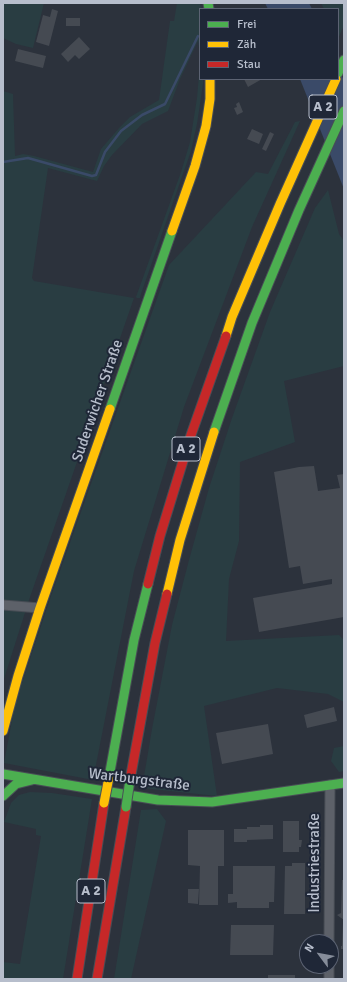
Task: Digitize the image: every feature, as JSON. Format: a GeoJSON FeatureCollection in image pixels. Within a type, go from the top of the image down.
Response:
{"type":"FeatureCollection","features":[{"type":"Feature","properties":{"kind":"main road","name":"A 2"},"geometry":{"type":"LineString","coordinates":[[339,72],[344,60]]}},
{"type":"Feature","properties":{"kind":"main road","name":"Suderwicher Straße"},"geometry":{"type":"LineString","coordinates":[[3,731],[18,676],[40,608],[196,166],[206,126],[210,99],[210,80]]}},
{"type":"Feature","properties":{"kind":"main road","name":"A 2"},"geometry":{"type":"LineString","coordinates":[[77,979],[104,803],[134,640],[160,536],[191,435],[232,317],[336,80]]}},
{"type":"Feature","properties":{"kind":"main road","name":"A 2"},"geometry":{"type":"LineString","coordinates":[[97,979],[130,780],[155,643],[180,540],[204,461],[252,323],[299,210],[344,111]]}},
{"type":"Feature","properties":{"kind":"main road","name":"Wartburgstraße"},"geometry":{"type":"LineString","coordinates":[[3,774],[158,800],[212,802],[344,782]]}},
{"type":"Feature","properties":{"kind":"main road"},"geometry":{"type":"LineString","coordinates":[[3,796],[16,784],[33,779]]}},
{"type":"Feature","properties":{"kind":"street"},"geometry":{"type":"LineString","coordinates":[[3,605],[40,608]]}},
{"type":"Feature","properties":{"kind":"street","name":"Industriestraße"},"geometry":{"type":"LineString","coordinates":[[329,934],[330,785]]}},
{"type":"Feature","properties":{"kind":"green space"},"geometry":{"type":"Polygon","coordinates":[[[3,3],[44,3],[33,48],[16,44],[3,38],[3,3]]]}},
{"type":"Feature","properties":{"kind":"green space"},"geometry":{"type":"Polygon","coordinates":[[[177,3],[200,3],[199,48],[198,41],[180,79],[168,111],[142,124],[112,155],[104,166],[97,181],[48,168],[32,278],[34,281],[134,298],[29,600],[3,682],[3,91],[13,94],[15,156],[23,154],[34,156],[93,172],[101,149],[120,127],[130,117],[159,100],[170,21],[174,21],[177,3]]]}},
{"type":"Feature","properties":{"kind":"green space"},"geometry":{"type":"Polygon","coordinates":[[[321,3],[344,3],[344,25],[339,37],[339,8],[324,8],[321,3]]]}},
{"type":"Feature","properties":{"kind":"green space"},"geometry":{"type":"Polygon","coordinates":[[[199,75],[199,80],[203,80],[203,84],[191,151],[140,298],[137,298],[136,297],[181,172],[190,142],[199,75]]]}},
{"type":"Feature","properties":{"kind":"green space"},"geometry":{"type":"Polygon","coordinates":[[[300,121],[252,227],[184,407],[134,571],[93,780],[4,763],[15,704],[51,596],[169,265],[256,172],[268,174],[295,122],[300,121]]]}},
{"type":"Feature","properties":{"kind":"green space"},"geometry":{"type":"Polygon","coordinates":[[[328,190],[339,234],[344,241],[344,366],[284,381],[295,442],[240,462],[239,541],[229,579],[226,641],[339,635],[344,640],[344,702],[328,694],[277,688],[204,706],[217,796],[142,788],[172,625],[209,488],[270,312],[315,208],[328,190]]]}},
{"type":"Feature","properties":{"kind":"green space"},"geometry":{"type":"Polygon","coordinates":[[[344,746],[344,771],[339,772],[331,761],[334,748],[344,746]]]}},
{"type":"Feature","properties":{"kind":"green space"},"geometry":{"type":"Polygon","coordinates":[[[30,792],[52,793],[92,799],[63,979],[3,979],[3,962],[20,964],[41,836],[36,835],[36,829],[4,822],[11,803],[19,795],[30,792]]]}},
{"type":"Feature","properties":{"kind":"green space"},"geometry":{"type":"Polygon","coordinates":[[[157,809],[166,821],[131,979],[114,979],[141,810],[157,809]]]}},
{"type":"Feature","properties":{"kind":"water"},"geometry":{"type":"Polygon","coordinates":[[[265,3],[309,3],[312,8],[268,8],[265,3]]]}},
{"type":"Feature","properties":{"kind":"water"},"geometry":{"type":"Polygon","coordinates":[[[339,69],[344,81],[344,189],[300,80],[339,80],[339,69]]]}},
{"type":"Feature","properties":{"kind":"building"},"geometry":{"type":"Polygon","coordinates":[[[52,9],[58,11],[49,46],[36,42],[43,15],[50,17],[52,9]]]}},
{"type":"Feature","properties":{"kind":"building"},"geometry":{"type":"Polygon","coordinates":[[[66,18],[80,18],[80,26],[66,26],[66,18]]]}},
{"type":"Feature","properties":{"kind":"building"},"geometry":{"type":"Polygon","coordinates":[[[79,37],[90,49],[79,59],[75,55],[68,62],[61,54],[79,37]]]}},
{"type":"Feature","properties":{"kind":"building"},"geometry":{"type":"Polygon","coordinates":[[[18,49],[46,56],[43,68],[15,61],[18,49]]]}},
{"type":"Feature","properties":{"kind":"building"},"geometry":{"type":"Polygon","coordinates":[[[244,80],[260,80],[248,87],[244,80]]]}},
{"type":"Feature","properties":{"kind":"building"},"geometry":{"type":"Polygon","coordinates":[[[239,102],[243,112],[237,115],[234,108],[237,107],[236,104],[239,102]]]}},
{"type":"Feature","properties":{"kind":"building"},"geometry":{"type":"Polygon","coordinates":[[[252,129],[263,134],[259,144],[247,139],[252,129]]]}},
{"type":"Feature","properties":{"kind":"building"},"geometry":{"type":"Polygon","coordinates":[[[270,132],[274,134],[266,151],[262,149],[270,132]]]}},
{"type":"Feature","properties":{"kind":"building"},"geometry":{"type":"Polygon","coordinates":[[[314,466],[318,491],[340,488],[337,475],[344,474],[344,617],[259,632],[253,598],[332,584],[332,579],[303,584],[300,566],[289,568],[274,472],[299,467],[314,466]]]}},
{"type":"Feature","properties":{"kind":"building"},"geometry":{"type":"Polygon","coordinates":[[[334,707],[337,721],[307,728],[304,715],[334,707]]]}},
{"type":"Feature","properties":{"kind":"building"},"geometry":{"type":"Polygon","coordinates":[[[268,724],[273,754],[222,764],[216,733],[268,724]]]}},
{"type":"Feature","properties":{"kind":"building"},"geometry":{"type":"Polygon","coordinates":[[[283,821],[299,821],[299,840],[302,840],[301,847],[299,847],[299,852],[283,852],[283,821]]]}},
{"type":"Feature","properties":{"kind":"building"},"geometry":{"type":"Polygon","coordinates":[[[260,825],[273,825],[273,839],[234,842],[234,829],[260,827],[260,825]]]}},
{"type":"Feature","properties":{"kind":"building"},"geometry":{"type":"Polygon","coordinates":[[[188,830],[224,830],[224,866],[218,866],[218,905],[199,905],[200,866],[188,865],[188,830]]]}},
{"type":"Feature","properties":{"kind":"building"},"geometry":{"type":"Polygon","coordinates":[[[292,863],[305,863],[305,914],[284,914],[285,866],[292,866],[292,863]]]}},
{"type":"Feature","properties":{"kind":"building"},"geometry":{"type":"Polygon","coordinates":[[[233,866],[275,866],[274,902],[269,902],[269,908],[237,908],[237,902],[228,903],[228,894],[233,894],[233,866]]]}},
{"type":"Feature","properties":{"kind":"building"},"geometry":{"type":"Polygon","coordinates":[[[342,880],[344,880],[344,920],[337,915],[341,913],[342,880]]]}},
{"type":"Feature","properties":{"kind":"building"},"geometry":{"type":"Polygon","coordinates":[[[188,889],[199,889],[198,904],[188,903],[188,889]]]}},
{"type":"Feature","properties":{"kind":"building"},"geometry":{"type":"Polygon","coordinates":[[[343,923],[344,949],[341,949],[342,946],[343,923]]]}},
{"type":"Feature","properties":{"kind":"building"},"geometry":{"type":"Polygon","coordinates":[[[231,925],[274,925],[273,955],[230,955],[231,925]]]}},
{"type":"Feature","properties":{"kind":"building"},"geometry":{"type":"Polygon","coordinates":[[[268,975],[295,975],[295,979],[268,979],[268,975]]]}},
{"type":"Feature","properties":{"kind":"waterway"},"geometry":{"type":"LineString","coordinates":[[3,162],[28,158],[92,176],[96,175],[105,152],[121,131],[142,115],[165,104],[198,36]]}},
{"type":"Feature","properties":{"kind":"traffic: fast"},"geometry":{"type":"LineString","coordinates":[[208,3],[209,8]]}},
{"type":"Feature","properties":{"kind":"traffic: fast"},"geometry":{"type":"LineString","coordinates":[[339,71],[344,60]]}},
{"type":"Feature","properties":{"kind":"traffic: fast"},"geometry":{"type":"LineString","coordinates":[[214,432],[252,323],[299,210],[344,111]]}},
{"type":"Feature","properties":{"kind":"traffic: fast"},"geometry":{"type":"LineString","coordinates":[[110,409],[172,231]]}},
{"type":"Feature","properties":{"kind":"traffic: fast"},"geometry":{"type":"LineString","coordinates":[[109,777],[134,640],[148,584]]}},
{"type":"Feature","properties":{"kind":"traffic: fast"},"geometry":{"type":"LineString","coordinates":[[3,774],[158,800],[212,802],[344,783]]}},
{"type":"Feature","properties":{"kind":"traffic: fast"},"geometry":{"type":"LineString","coordinates":[[3,796],[16,784],[32,780]]}},
{"type":"Feature","properties":{"kind":"traffic: fast"},"geometry":{"type":"LineString","coordinates":[[126,807],[130,780]]}},
{"type":"Feature","properties":{"kind":"traffic: slow"},"geometry":{"type":"LineString","coordinates":[[172,231],[195,166],[206,126],[210,99],[210,80]]}},
{"type":"Feature","properties":{"kind":"traffic: slow"},"geometry":{"type":"LineString","coordinates":[[226,336],[232,317],[280,204],[336,80]]}},
{"type":"Feature","properties":{"kind":"traffic: slow"},"geometry":{"type":"LineString","coordinates":[[3,731],[18,676],[40,608],[110,409]]}},
{"type":"Feature","properties":{"kind":"traffic: slow"},"geometry":{"type":"LineString","coordinates":[[167,594],[180,540],[214,432]]}},
{"type":"Feature","properties":{"kind":"traffic: slow"},"geometry":{"type":"LineString","coordinates":[[104,803],[109,777]]}},
{"type":"Feature","properties":{"kind":"traffic: jam"},"geometry":{"type":"LineString","coordinates":[[148,584],[160,536],[191,435],[226,336]]}},
{"type":"Feature","properties":{"kind":"traffic: jam"},"geometry":{"type":"LineString","coordinates":[[130,780],[155,643],[167,594]]}},
{"type":"Feature","properties":{"kind":"traffic: jam"},"geometry":{"type":"LineString","coordinates":[[77,979],[104,803]]}},
{"type":"Feature","properties":{"kind":"traffic: jam"},"geometry":{"type":"LineString","coordinates":[[97,979],[126,807]]}}]}
